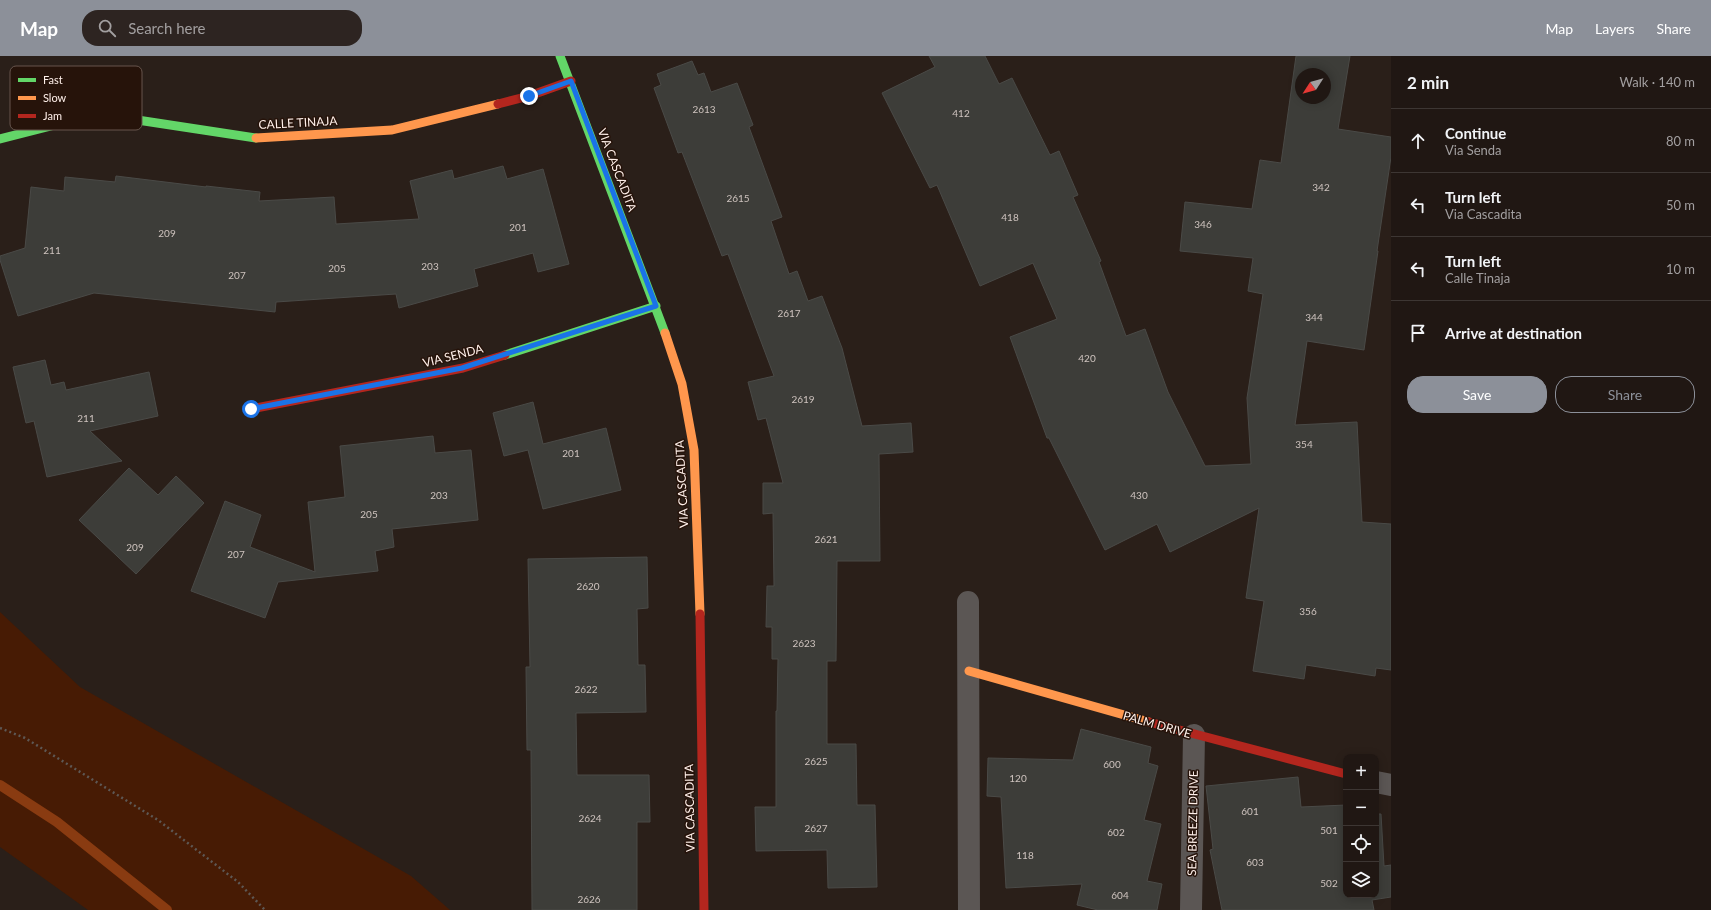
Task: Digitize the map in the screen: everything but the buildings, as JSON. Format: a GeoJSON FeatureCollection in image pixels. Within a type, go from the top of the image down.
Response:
{"type":"FeatureCollection","features":[{"type":"Feature","properties":{"kind":"street","name":"VIA CASCADITA"},"geometry":{"type":"LineString","coordinates":[[560,56],[571,81],[656,306],[682,384],[694,450],[700,600],[704,910]]}},
{"type":"Feature","properties":{"kind":"street","name":"CALLE TINAJA"},"geometry":{"type":"LineString","coordinates":[[142,121],[258,138],[392,130],[529,96],[571,81]]}},
{"type":"Feature","properties":{"kind":"street","name":"CALLE TINAJA"},"geometry":{"type":"LineString","coordinates":[[0,139],[35,130]]}},
{"type":"Feature","properties":{"kind":"street","name":"VIA SENDA"},"geometry":{"type":"LineString","coordinates":[[251,409],[462,368],[656,306]]}},
{"type":"Feature","properties":{"kind":"street"},"geometry":{"type":"LineString","coordinates":[[968,602],[969,910]]}},
{"type":"Feature","properties":{"kind":"street","name":"PALM DRIVE"},"geometry":{"type":"LineString","coordinates":[[969,671],[1194,735],[1343,773]]}},
{"type":"Feature","properties":{"kind":"street","name":"SEA BREEZE DRIVE"},"geometry":{"type":"LineString","coordinates":[[1191,910],[1194,735]]}},
{"type":"Feature","properties":{"kind":"street"},"geometry":{"type":"LineString","coordinates":[[1379,783],[1391,785]]}},
{"type":"Feature","properties":{"kind":"path"},"geometry":{"type":"LineString","coordinates":[[0,728],[25,738],[158,820],[238,882],[265,910]]}},
{"type":"Feature","properties":{"kind":"shaded area"},"geometry":{"type":"Polygon","coordinates":[[[0,612],[80,687],[411,876],[450,910],[88,910],[0,847],[0,612]]]}},
{"type":"Feature","properties":{"kind":"waterway"},"geometry":{"type":"LineString","coordinates":[[0,785],[57,822],[167,910]]}},
{"type":"Feature","properties":{"kind":"traffic: fast"},"geometry":{"type":"LineString","coordinates":[[560,56],[665,333]]}},
{"type":"Feature","properties":{"kind":"traffic: fast"},"geometry":{"type":"LineString","coordinates":[[142,121],[256,138]]}},
{"type":"Feature","properties":{"kind":"traffic: fast"},"geometry":{"type":"LineString","coordinates":[[0,139],[35,130]]}},
{"type":"Feature","properties":{"kind":"traffic: fast"},"geometry":{"type":"LineString","coordinates":[[505,355],[656,306]]}},
{"type":"Feature","properties":{"kind":"traffic: slow"},"geometry":{"type":"LineString","coordinates":[[256,138],[392,130],[498,104]]}},
{"type":"Feature","properties":{"kind":"traffic: slow"},"geometry":{"type":"LineString","coordinates":[[665,333],[682,384],[694,450],[700,614]]}},
{"type":"Feature","properties":{"kind":"traffic: slow"},"geometry":{"type":"LineString","coordinates":[[969,671],[1149,722]]}},
{"type":"Feature","properties":{"kind":"traffic: jam"},"geometry":{"type":"LineString","coordinates":[[498,104],[529,96],[571,81]]}},
{"type":"Feature","properties":{"kind":"traffic: jam"},"geometry":{"type":"LineString","coordinates":[[251,409],[463,368],[505,355]]}},
{"type":"Feature","properties":{"kind":"traffic: jam"},"geometry":{"type":"LineString","coordinates":[[700,614],[704,910]]}},
{"type":"Feature","properties":{"kind":"traffic: jam"},"geometry":{"type":"LineString","coordinates":[[1149,722],[1343,773]]}},
{"type":"Feature","properties":{"kind":"route"},"geometry":{"type":"LineString","coordinates":[[251,409],[462,368],[656,306],[571,81],[529,96]]}}]}
